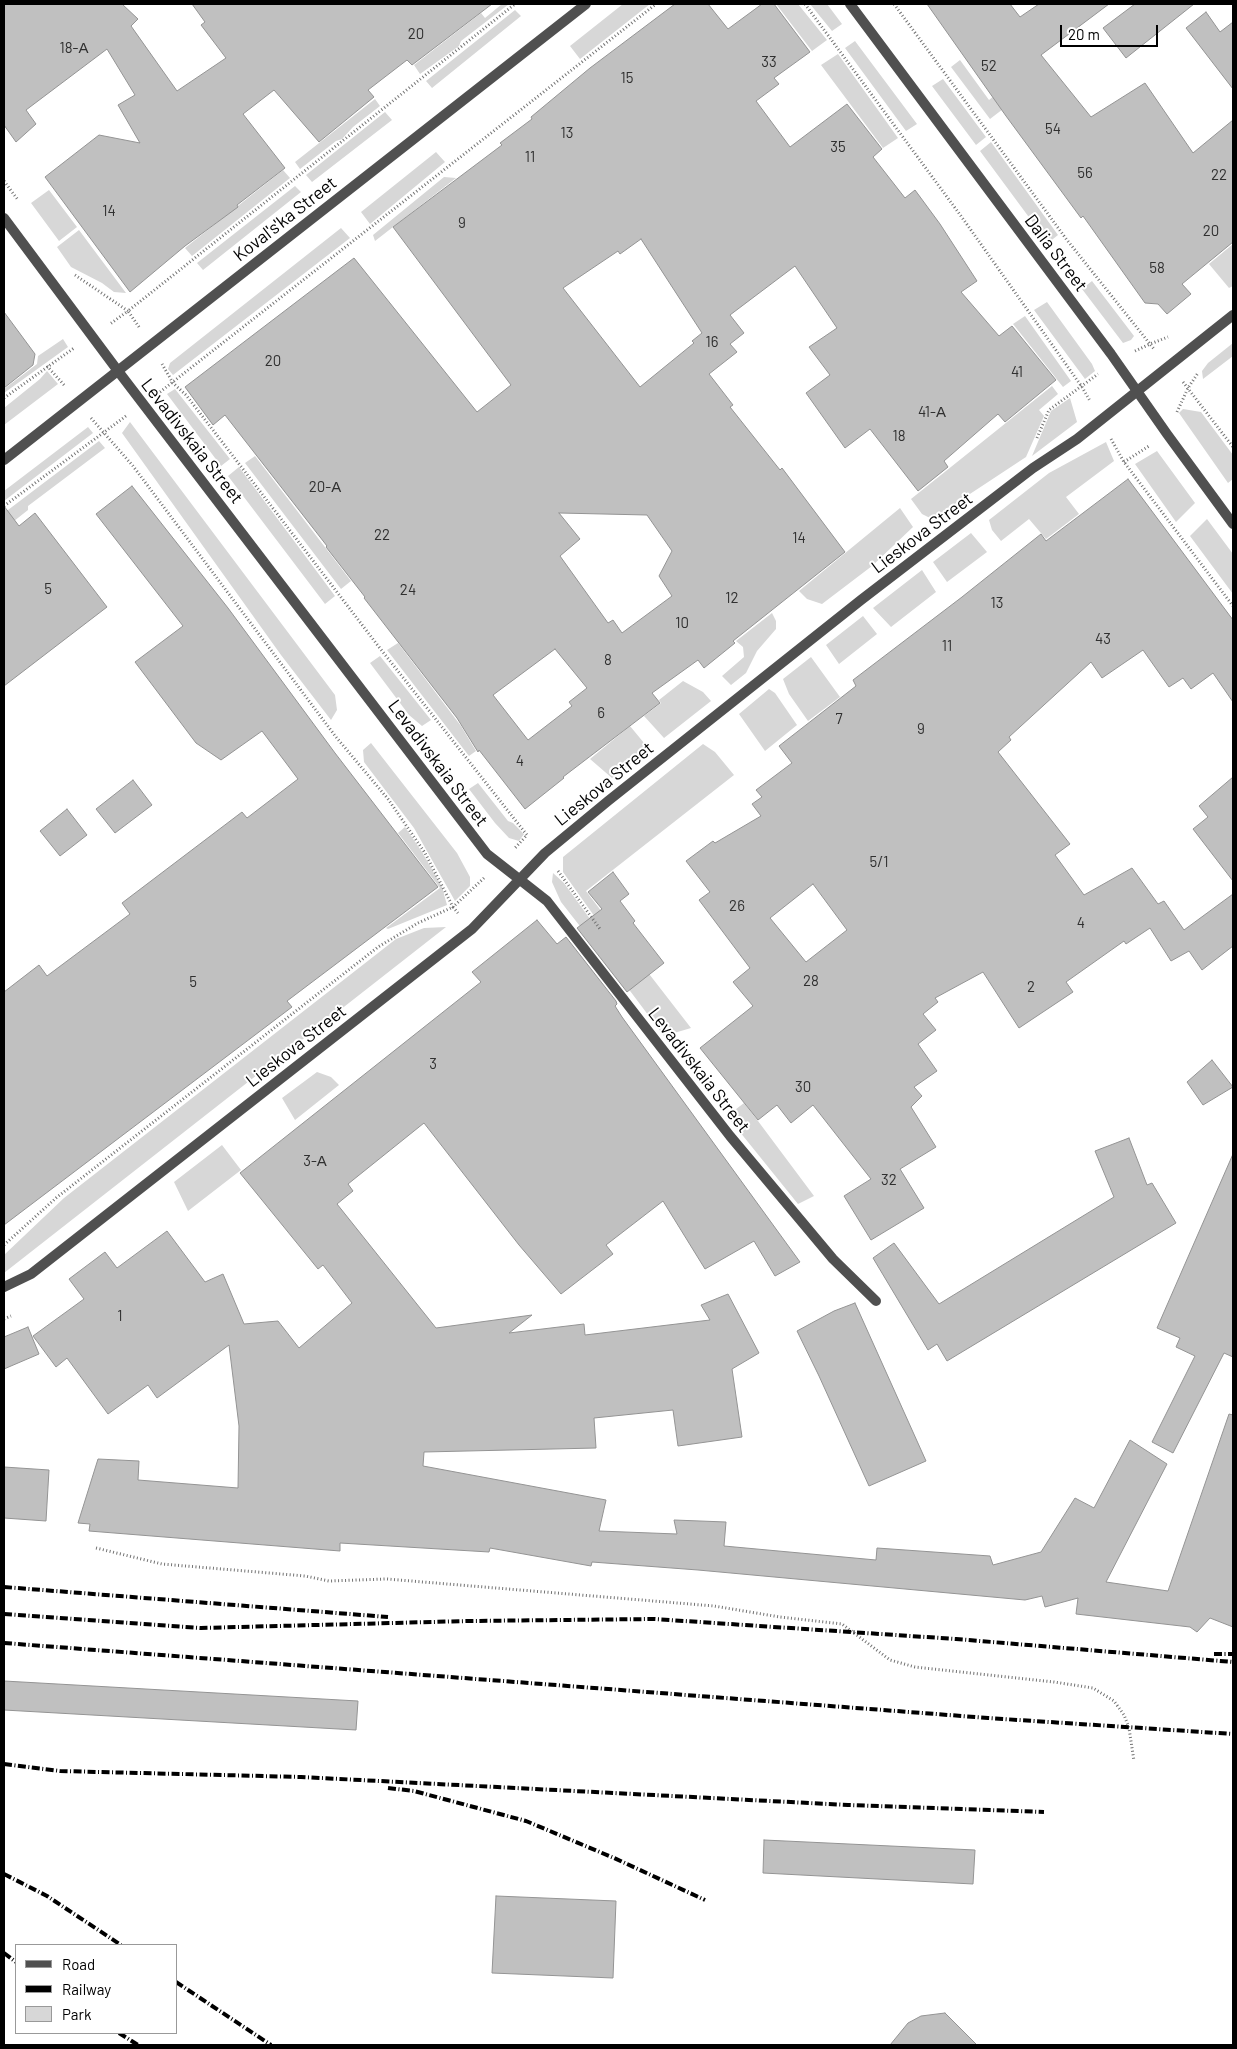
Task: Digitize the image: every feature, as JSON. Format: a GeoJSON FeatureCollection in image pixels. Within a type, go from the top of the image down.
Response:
{"type":"FeatureCollection","features":[{"type":"Feature","properties":{"kind":"street","name":"Koval's'ka Street"},"geometry":{"type":"LineString","coordinates":[[4,460],[152,346],[586,4]]}},
{"type":"Feature","properties":{"kind":"street","name":"Dalia Street"},"geometry":{"type":"LineString","coordinates":[[850,4],[1111,354],[1233,524]]}},
{"type":"Feature","properties":{"kind":"street","name":"Levadivskaia Street"},"geometry":{"type":"LineString","coordinates":[[4,218],[118,371],[487,854],[547,901],[730,1136],[833,1259],[876,1301]]}},
{"type":"Feature","properties":{"kind":"street","name":"Lieskova Street"},"geometry":{"type":"LineString","coordinates":[[4,1287],[31,1274],[472,929],[545,853],[594,812],[860,600],[1033,468],[1077,439],[1233,315]]}},
{"type":"Feature","properties":{"kind":"path"},"geometry":{"type":"LineString","coordinates":[[4,1245],[56,1198],[378,947],[418,922],[453,907],[500,864],[527,835],[379,647],[186,396],[173,383],[152,346],[128,311],[515,4]]}},
{"type":"Feature","properties":{"kind":"path"},"geometry":{"type":"LineString","coordinates":[[4,506],[102,432],[173,383],[656,4]]}},
{"type":"Feature","properties":{"kind":"path"},"geometry":{"type":"LineString","coordinates":[[805,4],[961,216],[1082,387],[1124,462],[1233,606]]}},
{"type":"Feature","properties":{"kind":"path"},"geometry":{"type":"LineString","coordinates":[[894,4],[1067,240],[1150,344]]}},
{"type":"Feature","properties":{"kind":"path"},"geometry":{"type":"LineString","coordinates":[[102,432],[133,466],[336,736],[388,799],[425,853],[453,907],[472,929]]}},
{"type":"Feature","properties":{"kind":"path"},"geometry":{"type":"LineString","coordinates":[[4,1319],[11,1316]]}},
{"type":"Feature","properties":{"kind":"path"},"geometry":{"type":"LineString","coordinates":[[96,1548],[162,1564],[305,1576],[329,1581],[388,1579],[714,1606],[780,1617],[842,1624],[890,1660],[915,1667],[1093,1688],[1114,1701],[1124,1715],[1130,1728],[1134,1761]]}},
{"type":"Feature","properties":{"kind":"green space"},"geometry":{"type":"Polygon","coordinates":[[[502,4],[509,4],[461,41],[459,46],[420,74],[414,65],[481,13],[485,18],[502,4]]]}},
{"type":"Feature","properties":{"kind":"green space"},"geometry":{"type":"Polygon","coordinates":[[[623,4],[650,4],[580,59],[570,46],[623,4]]]}},
{"type":"Feature","properties":{"kind":"green space"},"geometry":{"type":"Polygon","coordinates":[[[776,4],[798,4],[827,40],[812,51],[776,4]]]}},
{"type":"Feature","properties":{"kind":"green space"},"geometry":{"type":"Polygon","coordinates":[[[810,4],[827,4],[842,24],[832,31],[810,4]]]}},
{"type":"Feature","properties":{"kind":"green space"},"geometry":{"type":"Polygon","coordinates":[[[515,10],[521,16],[432,88],[426,81],[515,10]]]}},
{"type":"Feature","properties":{"kind":"green space"},"geometry":{"type":"Polygon","coordinates":[[[855,41],[917,124],[906,131],[845,48],[855,41]]]}},
{"type":"Feature","properties":{"kind":"green space"},"geometry":{"type":"Polygon","coordinates":[[[838,54],[898,138],[883,148],[821,65],[838,54]]]}},
{"type":"Feature","properties":{"kind":"green space"},"geometry":{"type":"Polygon","coordinates":[[[960,60],[989,100],[994,96],[1003,109],[990,119],[951,67],[960,60]]]}},
{"type":"Feature","properties":{"kind":"green space"},"geometry":{"type":"Polygon","coordinates":[[[943,79],[986,137],[976,145],[932,86],[943,79]]]}},
{"type":"Feature","properties":{"kind":"green space"},"geometry":{"type":"Polygon","coordinates":[[[375,99],[380,106],[353,127],[342,139],[336,141],[300,169],[295,162],[375,99]]]}},
{"type":"Feature","properties":{"kind":"green space"},"geometry":{"type":"Polygon","coordinates":[[[385,112],[392,120],[312,182],[306,175],[385,112]]]}},
{"type":"Feature","properties":{"kind":"green space"},"geometry":{"type":"Polygon","coordinates":[[[991,142],[1058,235],[1048,243],[980,151],[991,142]]]}},
{"type":"Feature","properties":{"kind":"green space"},"geometry":{"type":"Polygon","coordinates":[[[436,152],[445,162],[370,224],[361,212],[436,152]]]}},
{"type":"Feature","properties":{"kind":"green space"},"geometry":{"type":"Polygon","coordinates":[[[283,170],[290,178],[192,256],[185,248],[283,170]]]}},
{"type":"Feature","properties":{"kind":"green space"},"geometry":{"type":"Polygon","coordinates":[[[444,177],[456,178],[375,241],[373,235],[444,177]]]}},
{"type":"Feature","properties":{"kind":"green space"},"geometry":{"type":"Polygon","coordinates":[[[295,186],[301,192],[203,270],[197,263],[295,186]]]}},
{"type":"Feature","properties":{"kind":"green space"},"geometry":{"type":"Polygon","coordinates":[[[49,190],[77,227],[59,241],[31,203],[49,190]]]}},
{"type":"Feature","properties":{"kind":"green space"},"geometry":{"type":"Polygon","coordinates":[[[341,228],[350,238],[173,375],[168,369],[170,363],[341,228]]]}},
{"type":"Feature","properties":{"kind":"green space"},"geometry":{"type":"Polygon","coordinates":[[[79,230],[126,293],[114,292],[102,283],[71,267],[57,247],[79,230]]]}},
{"type":"Feature","properties":{"kind":"green space"},"geometry":{"type":"Polygon","coordinates":[[[1233,244],[1233,286],[1229,288],[1209,264],[1233,244]]]}},
{"type":"Feature","properties":{"kind":"green space"},"geometry":{"type":"Polygon","coordinates":[[[1092,281],[1134,336],[1131,340],[1123,343],[1082,289],[1092,281]]]}},
{"type":"Feature","properties":{"kind":"green space"},"geometry":{"type":"Polygon","coordinates":[[[1047,302],[1092,364],[1095,371],[1085,379],[1034,310],[1047,302]]]}},
{"type":"Feature","properties":{"kind":"green space"},"geometry":{"type":"Polygon","coordinates":[[[1025,316],[1071,381],[1063,387],[1013,324],[1025,316]]]}},
{"type":"Feature","properties":{"kind":"green space"},"geometry":{"type":"Polygon","coordinates":[[[63,339],[68,347],[4,393],[4,389],[37,364],[38,356],[63,339]]]}},
{"type":"Feature","properties":{"kind":"green space"},"geometry":{"type":"Polygon","coordinates":[[[1233,343],[1233,356],[1203,379],[1202,371],[1208,363],[1233,343]]]}},
{"type":"Feature","properties":{"kind":"green space"},"geometry":{"type":"Polygon","coordinates":[[[47,371],[58,384],[4,425],[4,408],[47,371]]]}},
{"type":"Feature","properties":{"kind":"green space"},"geometry":{"type":"Polygon","coordinates":[[[1052,386],[1058,394],[1039,410],[1044,416],[1026,457],[932,519],[922,514],[911,499],[1052,386]]]}},
{"type":"Feature","properties":{"kind":"green space"},"geometry":{"type":"Polygon","coordinates":[[[175,389],[230,459],[221,466],[167,394],[175,389]]]}},
{"type":"Feature","properties":{"kind":"green space"},"geometry":{"type":"Polygon","coordinates":[[[1070,398],[1077,422],[1032,456],[1051,411],[1070,398]]]}},
{"type":"Feature","properties":{"kind":"green space"},"geometry":{"type":"Polygon","coordinates":[[[1183,409],[1201,412],[1233,455],[1233,479],[1228,483],[1179,413],[1183,409]]]}},
{"type":"Feature","properties":{"kind":"green space"},"geometry":{"type":"Polygon","coordinates":[[[130,422],[335,695],[337,710],[331,720],[281,655],[122,433],[130,422]]]}},
{"type":"Feature","properties":{"kind":"green space"},"geometry":{"type":"Polygon","coordinates":[[[88,427],[93,433],[4,501],[4,491],[88,427]]]}},
{"type":"Feature","properties":{"kind":"green space"},"geometry":{"type":"Polygon","coordinates":[[[99,441],[105,448],[28,506],[28,510],[4,529],[4,513],[99,441]]]}},
{"type":"Feature","properties":{"kind":"green space"},"geometry":{"type":"Polygon","coordinates":[[[1106,442],[1114,461],[1066,497],[1079,514],[1046,539],[1029,519],[1001,541],[992,530],[989,520],[1049,473],[1106,442]]]}},
{"type":"Feature","properties":{"kind":"green space"},"geometry":{"type":"Polygon","coordinates":[[[1157,451],[1195,503],[1176,522],[1135,464],[1157,451]]]}},
{"type":"Feature","properties":{"kind":"green space"},"geometry":{"type":"Polygon","coordinates":[[[255,456],[351,581],[341,589],[245,463],[255,456]]]}},
{"type":"Feature","properties":{"kind":"green space"},"geometry":{"type":"Polygon","coordinates":[[[239,467],[335,596],[325,604],[228,476],[239,467]]]}},
{"type":"Feature","properties":{"kind":"green space"},"geometry":{"type":"Polygon","coordinates":[[[900,508],[913,527],[872,566],[822,604],[807,599],[799,591],[900,508]]]}},
{"type":"Feature","properties":{"kind":"green space"},"geometry":{"type":"Polygon","coordinates":[[[1207,519],[1233,554],[1233,594],[1190,536],[1207,519]]]}},
{"type":"Feature","properties":{"kind":"green space"},"geometry":{"type":"Polygon","coordinates":[[[971,533],[987,552],[947,582],[933,562],[971,533]]]}},
{"type":"Feature","properties":{"kind":"green space"},"geometry":{"type":"Polygon","coordinates":[[[922,570],[936,592],[891,627],[873,608],[922,570]]]}},
{"type":"Feature","properties":{"kind":"green space"},"geometry":{"type":"Polygon","coordinates":[[[772,613],[776,621],[776,629],[757,651],[746,673],[731,685],[722,676],[744,657],[743,647],[736,641],[772,613]]]}},
{"type":"Feature","properties":{"kind":"green space"},"geometry":{"type":"Polygon","coordinates":[[[863,616],[877,634],[839,664],[826,645],[863,616]]]}},
{"type":"Feature","properties":{"kind":"green space"},"geometry":{"type":"Polygon","coordinates":[[[398,643],[461,726],[476,751],[469,756],[387,650],[398,643]]]}},
{"type":"Feature","properties":{"kind":"green space"},"geometry":{"type":"Polygon","coordinates":[[[380,656],[431,720],[422,726],[409,715],[370,663],[380,656]]]}},
{"type":"Feature","properties":{"kind":"green space"},"geometry":{"type":"Polygon","coordinates":[[[811,657],[840,697],[808,721],[789,694],[783,679],[811,657]]]}},
{"type":"Feature","properties":{"kind":"green space"},"geometry":{"type":"Polygon","coordinates":[[[683,681],[703,692],[711,701],[664,738],[644,716],[661,703],[659,700],[683,681]]]}},
{"type":"Feature","properties":{"kind":"green space"},"geometry":{"type":"Polygon","coordinates":[[[769,689],[775,693],[797,725],[765,751],[739,714],[769,689]]]}},
{"type":"Feature","properties":{"kind":"green space"},"geometry":{"type":"Polygon","coordinates":[[[630,726],[649,749],[612,778],[590,759],[630,726]]]}},
{"type":"Feature","properties":{"kind":"green space"},"geometry":{"type":"Polygon","coordinates":[[[371,743],[457,853],[470,877],[470,886],[455,901],[414,828],[364,762],[363,750],[371,743]]]}},
{"type":"Feature","properties":{"kind":"green space"},"geometry":{"type":"Polygon","coordinates":[[[703,744],[715,752],[734,775],[586,891],[618,933],[609,937],[563,872],[563,857],[703,744]]]}},
{"type":"Feature","properties":{"kind":"green space"},"geometry":{"type":"Polygon","coordinates":[[[478,783],[508,821],[513,823],[524,834],[519,841],[509,838],[469,789],[478,783]]]}},
{"type":"Feature","properties":{"kind":"green space"},"geometry":{"type":"Polygon","coordinates":[[[405,827],[442,887],[447,905],[388,929],[386,928],[440,888],[398,833],[405,827]]]}},
{"type":"Feature","properties":{"kind":"green space"},"geometry":{"type":"Polygon","coordinates":[[[553,873],[564,883],[590,919],[601,953],[561,902],[552,882],[553,873]]]}},
{"type":"Feature","properties":{"kind":"green space"},"geometry":{"type":"Polygon","coordinates":[[[446,927],[4,1273],[4,1255],[64,1198],[396,939],[424,928],[446,927]]]}},
{"type":"Feature","properties":{"kind":"green space"},"geometry":{"type":"Polygon","coordinates":[[[629,948],[691,1028],[664,1036],[612,967],[629,948]]]}},
{"type":"Feature","properties":{"kind":"green space"},"geometry":{"type":"Polygon","coordinates":[[[317,1072],[331,1077],[339,1085],[295,1120],[282,1098],[317,1072]]]}},
{"type":"Feature","properties":{"kind":"green space"},"geometry":{"type":"Polygon","coordinates":[[[744,1103],[814,1196],[798,1204],[727,1116],[744,1103]]]}},
{"type":"Feature","properties":{"kind":"green space"},"geometry":{"type":"Polygon","coordinates":[[[222,1145],[241,1170],[188,1211],[174,1182],[222,1145]]]}},
{"type":"Feature","properties":{"kind":"building"},"geometry":{"type":"Polygon","coordinates":[[[4,4],[122,4],[138,19],[131,26],[177,91],[226,58],[201,25],[205,22],[192,4],[492,4],[412,65],[407,60],[368,90],[374,97],[319,142],[274,90],[243,114],[285,168],[237,205],[238,207],[185,246],[130,292],[45,177],[99,135],[140,143],[118,105],[135,95],[107,49],[26,110],[36,124],[16,142],[4,125],[4,4]]]}},
{"type":"Feature","properties":{"kind":"building"},"geometry":{"type":"Polygon","coordinates":[[[675,4],[708,4],[728,29],[762,4],[774,4],[810,52],[774,78],[779,84],[756,101],[790,147],[847,104],[882,149],[873,157],[905,198],[915,190],[940,224],[977,281],[961,292],[999,336],[1012,326],[1056,380],[1005,422],[998,414],[944,461],[948,467],[918,491],[870,429],[845,448],[806,393],[830,375],[809,347],[837,328],[795,266],[730,315],[744,333],[730,344],[737,352],[709,374],[733,405],[730,407],[780,470],[782,468],[845,552],[733,641],[735,643],[704,668],[698,660],[652,693],[660,703],[563,777],[525,809],[479,750],[478,752],[457,718],[225,415],[213,425],[185,387],[354,258],[477,412],[511,385],[393,227],[502,145],[500,143],[532,119],[531,117],[590,68],[675,4]],[[641,239],[620,254],[618,251],[563,288],[640,387],[694,343],[692,341],[702,333],[641,239]],[[559,513],[580,539],[560,556],[608,623],[613,620],[622,633],[672,596],[659,576],[672,551],[647,515],[559,513]],[[555,649],[493,695],[528,740],[572,706],[569,702],[587,688],[555,649]]]}},
{"type":"Feature","properties":{"kind":"building"},"geometry":{"type":"Polygon","coordinates":[[[927,4],[1010,4],[1020,17],[1039,4],[1109,4],[1041,55],[1091,117],[1145,83],[1193,153],[1233,120],[1233,242],[1182,284],[1191,294],[1167,314],[1158,304],[1145,303],[1083,216],[1081,218],[1006,116],[927,4]]]}},
{"type":"Feature","properties":{"kind":"building"},"geometry":{"type":"Polygon","coordinates":[[[1135,4],[1194,4],[1126,58],[1103,28],[1135,4]]]}},
{"type":"Feature","properties":{"kind":"building"},"geometry":{"type":"Polygon","coordinates":[[[1206,12],[1220,32],[1233,22],[1233,89],[1186,28],[1206,12]]]}},
{"type":"Feature","properties":{"kind":"building"},"geometry":{"type":"Polygon","coordinates":[[[4,312],[35,354],[33,365],[4,388],[4,312]]]}},
{"type":"Feature","properties":{"kind":"building"},"geometry":{"type":"Polygon","coordinates":[[[1128,479],[1233,620],[1233,702],[1213,673],[1191,689],[1183,678],[1169,687],[1143,650],[1102,678],[1091,662],[1009,737],[1011,740],[998,752],[1070,844],[1055,855],[1084,895],[1132,868],[1158,904],[1164,901],[1184,930],[1233,894],[1233,946],[1202,970],[1189,951],[1171,961],[1150,928],[1126,944],[1124,941],[1066,982],[1073,992],[1019,1028],[983,972],[935,998],[938,1002],[923,1014],[936,1030],[918,1044],[937,1071],[914,1087],[922,1096],[911,1107],[936,1147],[900,1169],[924,1208],[871,1240],[844,1196],[871,1179],[813,1105],[791,1123],[777,1105],[758,1120],[700,1048],[753,1006],[733,982],[750,968],[699,900],[710,892],[686,861],[713,841],[715,843],[761,816],[752,804],[762,797],[756,790],[792,763],[779,746],[856,686],[853,680],[1041,534],[1046,541],[1128,479]],[[813,884],[770,918],[806,962],[847,930],[813,884]]]}},
{"type":"Feature","properties":{"kind":"building"},"geometry":{"type":"Polygon","coordinates":[[[132,486],[228,608],[335,753],[438,887],[287,1001],[292,1007],[4,1225],[4,992],[39,965],[47,976],[130,914],[122,903],[242,812],[247,818],[298,779],[262,731],[221,760],[196,743],[135,662],[183,626],[96,514],[132,486]]]}},
{"type":"Feature","properties":{"kind":"building"},"geometry":{"type":"Polygon","coordinates":[[[4,506],[19,526],[35,513],[107,607],[4,686],[4,506]]]}},
{"type":"Feature","properties":{"kind":"building"},"geometry":{"type":"Polygon","coordinates":[[[1233,777],[1233,881],[1193,829],[1208,817],[1199,806],[1233,777]]]}},
{"type":"Feature","properties":{"kind":"building"},"geometry":{"type":"Polygon","coordinates":[[[133,780],[152,805],[115,833],[96,809],[133,780]]]}},
{"type":"Feature","properties":{"kind":"building"},"geometry":{"type":"Polygon","coordinates":[[[67,809],[87,835],[60,856],[40,831],[67,809]]]}},
{"type":"Feature","properties":{"kind":"building"},"geometry":{"type":"Polygon","coordinates":[[[613,872],[629,894],[620,901],[635,921],[633,923],[664,963],[627,992],[577,928],[602,909],[588,892],[613,872]]]}},
{"type":"Feature","properties":{"kind":"building"},"geometry":{"type":"Polygon","coordinates":[[[537,920],[557,944],[566,937],[616,1001],[617,1004],[615,1006],[622,1017],[800,1262],[775,1276],[754,1241],[705,1269],[663,1201],[606,1245],[613,1254],[561,1294],[519,1245],[424,1123],[348,1184],[353,1191],[337,1204],[436,1328],[532,1315],[509,1333],[584,1324],[585,1335],[710,1320],[701,1305],[728,1294],[759,1353],[732,1369],[742,1437],[678,1446],[673,1410],[594,1418],[596,1448],[424,1452],[423,1466],[606,1500],[599,1531],[677,1534],[674,1520],[726,1522],[724,1546],[876,1560],[877,1548],[990,1556],[993,1565],[1041,1552],[1075,1498],[1094,1508],[1130,1440],[1167,1464],[1106,1582],[1168,1591],[1229,1414],[1233,1415],[1233,1627],[1210,1618],[1197,1632],[1190,1627],[1076,1614],[1078,1598],[1045,1607],[1042,1596],[1025,1600],[698,1570],[592,1562],[591,1566],[490,1548],[489,1552],[340,1543],[340,1551],[89,1531],[90,1524],[78,1523],[98,1459],[139,1461],[138,1480],[238,1488],[239,1426],[229,1345],[157,1398],[148,1385],[108,1414],[67,1358],[56,1367],[33,1336],[84,1299],[69,1279],[105,1252],[117,1268],[167,1231],[205,1282],[223,1274],[244,1324],[278,1321],[299,1348],[352,1303],[323,1265],[318,1269],[240,1173],[481,982],[472,972],[537,920]]]}},
{"type":"Feature","properties":{"kind":"building"},"geometry":{"type":"Polygon","coordinates":[[[1212,1060],[1233,1087],[1203,1105],[1187,1082],[1212,1060]]]}},
{"type":"Feature","properties":{"kind":"building"},"geometry":{"type":"Polygon","coordinates":[[[1129,1138],[1147,1185],[1152,1183],[1176,1223],[947,1361],[937,1344],[928,1350],[873,1258],[894,1243],[939,1304],[1114,1197],[1095,1151],[1129,1138]]]}},
{"type":"Feature","properties":{"kind":"building"},"geometry":{"type":"Polygon","coordinates":[[[1233,1154],[1233,1357],[1224,1353],[1173,1453],[1152,1442],[1195,1356],[1176,1347],[1180,1338],[1157,1328],[1233,1154]]]}},
{"type":"Feature","properties":{"kind":"building"},"geometry":{"type":"Polygon","coordinates":[[[855,1303],[926,1461],[869,1486],[797,1331],[834,1311],[855,1303]]]}},
{"type":"Feature","properties":{"kind":"building"},"geometry":{"type":"Polygon","coordinates":[[[28,1327],[39,1354],[4,1369],[4,1337],[28,1327]]]}},
{"type":"Feature","properties":{"kind":"building"},"geometry":{"type":"Polygon","coordinates":[[[4,1467],[49,1470],[46,1521],[4,1518],[4,1467]]]}},
{"type":"Feature","properties":{"kind":"building"},"geometry":{"type":"Polygon","coordinates":[[[4,1681],[358,1701],[356,1730],[4,1710],[4,1681]]]}},
{"type":"Feature","properties":{"kind":"building"},"geometry":{"type":"Polygon","coordinates":[[[764,1840],[975,1850],[973,1884],[763,1873],[764,1840]]]}},
{"type":"Feature","properties":{"kind":"building"},"geometry":{"type":"Polygon","coordinates":[[[496,1896],[616,1901],[613,1978],[492,1973],[496,1896]]]}},
{"type":"Feature","properties":{"kind":"building"},"geometry":{"type":"Polygon","coordinates":[[[945,2013],[977,2045],[890,2045],[908,2023],[921,2016],[945,2013]]]}},
{"type":"Feature","properties":{"kind":"railway"},"geometry":{"type":"LineString","coordinates":[[4,1587],[388,1617]]}},
{"type":"Feature","properties":{"kind":"railway"},"geometry":{"type":"LineString","coordinates":[[4,1614],[201,1628],[469,1621],[654,1619],[956,1639],[1233,1662]]}},
{"type":"Feature","properties":{"kind":"railway"},"geometry":{"type":"LineString","coordinates":[[4,1643],[988,1718],[1233,1734]]}},
{"type":"Feature","properties":{"kind":"railway"},"geometry":{"type":"LineString","coordinates":[[1214,1654],[1233,1654]]}},
{"type":"Feature","properties":{"kind":"railway"},"geometry":{"type":"LineString","coordinates":[[4,1764],[60,1771],[301,1777],[848,1805],[1044,1812]]}},
{"type":"Feature","properties":{"kind":"railway"},"geometry":{"type":"LineString","coordinates":[[388,1788],[414,1791],[526,1821],[614,1858],[705,1900]]}},
{"type":"Feature","properties":{"kind":"railway"},"geometry":{"type":"LineString","coordinates":[[4,1874],[47,1896],[119,1944]]}},
{"type":"Feature","properties":{"kind":"railway"},"geometry":{"type":"LineString","coordinates":[[4,1953],[15,1961]]}},
{"type":"Feature","properties":{"kind":"railway"},"geometry":{"type":"LineString","coordinates":[[178,1983],[271,2045]]}},
{"type":"Feature","properties":{"kind":"railway"},"geometry":{"type":"LineString","coordinates":[[121,2034],[138,2045]]}}]}
